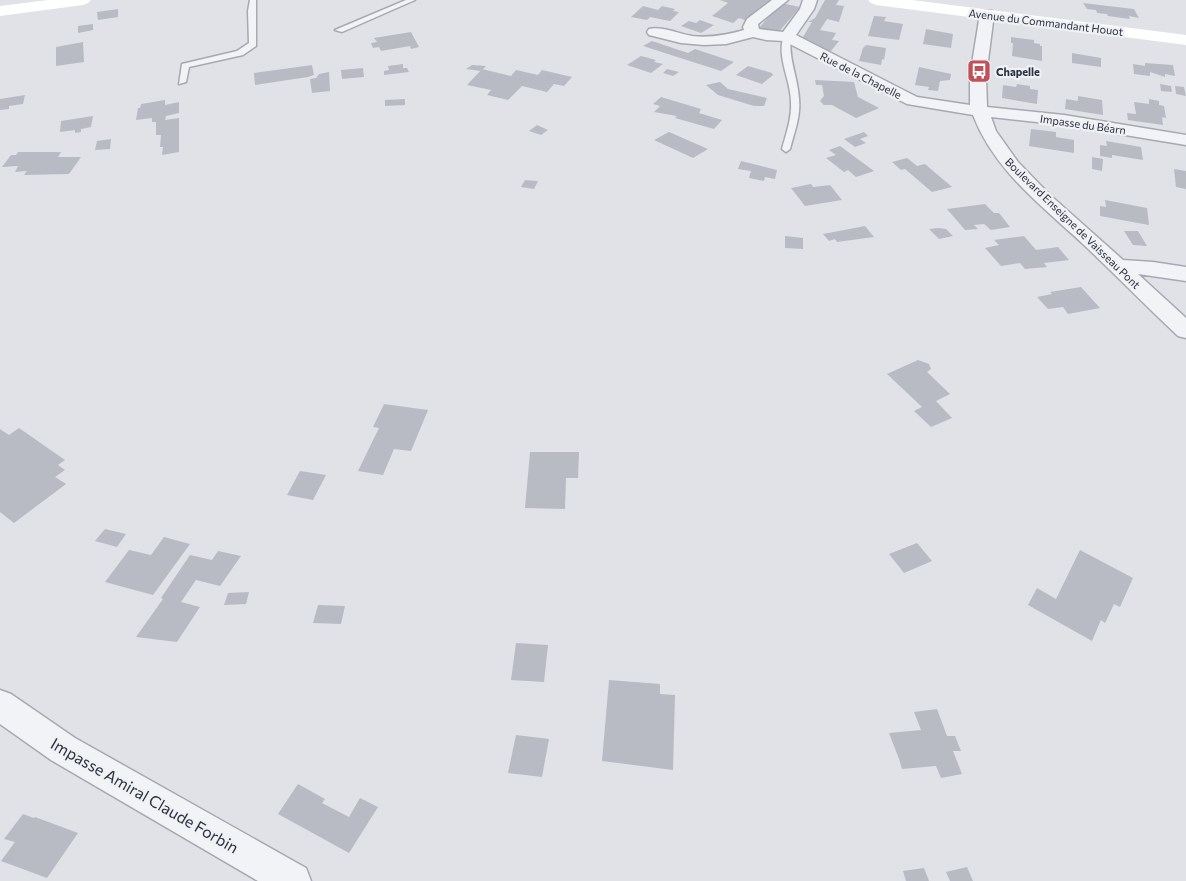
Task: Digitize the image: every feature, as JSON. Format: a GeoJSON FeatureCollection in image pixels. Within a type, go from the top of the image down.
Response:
{"type":"FeatureCollection","features":[{"type":"Feature","properties":{"kind":"main road"},"geometry":{"type":"LineString","coordinates":[[0,11],[83,0]]}},
{"type":"Feature","properties":{"kind":"main road","name":"Avenue du Commandant Houot"},"geometry":{"type":"LineString","coordinates":[[876,0],[1186,40]]}},
{"type":"Feature","properties":{"kind":"street"},"geometry":{"type":"LineString","coordinates":[[654,32],[701,42],[730,39],[753,32],[750,27],[752,22],[781,0]]}},
{"type":"Feature","properties":{"kind":"street"},"geometry":{"type":"LineString","coordinates":[[787,38],[807,9],[810,0]]}},
{"type":"Feature","properties":{"kind":"street","name":"Boulevard Enseigne de Vaisseau Pont"},"geometry":{"type":"LineString","coordinates":[[987,14],[979,71],[978,96],[980,111],[986,128],[1000,152],[1186,332]]}},
{"type":"Feature","properties":{"kind":"street","name":"Rue de la Chapelle"},"geometry":{"type":"LineString","coordinates":[[753,32],[766,36],[787,38],[914,101],[980,111]]}},
{"type":"Feature","properties":{"kind":"street","name":"Impasse du Béarn"},"geometry":{"type":"LineString","coordinates":[[980,111],[1064,120],[1186,140]]}},
{"type":"Feature","properties":{"kind":"street"},"geometry":{"type":"LineString","coordinates":[[1118,266],[1153,268],[1186,274]]}},
{"type":"Feature","properties":{"kind":"street","name":"Impasse Amiral Claude Forbin"},"geometry":{"type":"LineString","coordinates":[[0,705],[63,749],[293,881]]}},
{"type":"Feature","properties":{"kind":"lane"},"geometry":{"type":"LineString","coordinates":[[182,82],[185,66],[240,53],[253,44],[251,20],[253,0]]}},
{"type":"Feature","properties":{"kind":"lane"},"geometry":{"type":"LineString","coordinates":[[339,30],[412,0]]}},
{"type":"Feature","properties":{"kind":"lane"},"geometry":{"type":"LineString","coordinates":[[786,148],[795,110],[795,96],[784,50],[787,38]]}},
{"type":"Feature","properties":{"kind":"building"},"geometry":{"type":"Polygon","coordinates":[[[720,0],[775,0],[747,21],[739,18],[733,23],[712,16],[728,3],[720,0]]]}},
{"type":"Feature","properties":{"kind":"building"},"geometry":{"type":"Polygon","coordinates":[[[825,0],[839,0],[836,5],[844,6],[839,22],[827,19],[820,30],[836,33],[832,40],[839,41],[831,51],[800,42],[812,22],[808,22],[815,18],[825,0]]]}},
{"type":"Feature","properties":{"kind":"building"},"geometry":{"type":"Polygon","coordinates":[[[781,3],[800,7],[777,34],[758,29],[781,3]]]}},
{"type":"Feature","properties":{"kind":"building"},"geometry":{"type":"Polygon","coordinates":[[[1083,3],[1134,9],[1139,18],[1129,16],[1130,19],[1108,16],[1107,14],[1097,13],[1096,10],[1087,9],[1083,3]]]}},
{"type":"Feature","properties":{"kind":"building"},"geometry":{"type":"Polygon","coordinates":[[[643,6],[658,10],[662,6],[679,12],[670,21],[650,17],[647,20],[631,17],[643,6]]]}},
{"type":"Feature","properties":{"kind":"building"},"geometry":{"type":"Polygon","coordinates":[[[118,9],[118,17],[98,20],[97,12],[118,9]]]}},
{"type":"Feature","properties":{"kind":"building"},"geometry":{"type":"Polygon","coordinates":[[[874,16],[886,17],[884,21],[903,24],[899,40],[868,36],[874,16]]]}},
{"type":"Feature","properties":{"kind":"building"},"geometry":{"type":"Polygon","coordinates":[[[700,20],[714,25],[701,33],[681,26],[689,21],[696,23],[700,20]]]}},
{"type":"Feature","properties":{"kind":"building"},"geometry":{"type":"Polygon","coordinates":[[[93,24],[93,30],[78,33],[78,26],[93,24]]]}},
{"type":"Feature","properties":{"kind":"building"},"geometry":{"type":"Polygon","coordinates":[[[926,29],[953,34],[951,48],[923,44],[926,29]]]}},
{"type":"Feature","properties":{"kind":"building"},"geometry":{"type":"Polygon","coordinates":[[[411,32],[419,47],[411,49],[410,46],[381,51],[379,47],[373,48],[371,43],[377,42],[374,38],[411,32]]]}},
{"type":"Feature","properties":{"kind":"building"},"geometry":{"type":"Polygon","coordinates":[[[1011,37],[1034,40],[1034,43],[1040,44],[1042,46],[1042,61],[1012,56],[1013,43],[1011,43],[1011,37]]]}},
{"type":"Feature","properties":{"kind":"building"},"geometry":{"type":"Polygon","coordinates":[[[652,41],[688,53],[695,49],[734,62],[721,71],[643,46],[652,41]]]}},
{"type":"Feature","properties":{"kind":"building"},"geometry":{"type":"Polygon","coordinates":[[[83,42],[84,62],[56,66],[56,47],[83,42]]]}},
{"type":"Feature","properties":{"kind":"building"},"geometry":{"type":"Polygon","coordinates":[[[866,45],[886,48],[881,65],[859,61],[863,48],[866,45]]]}},
{"type":"Feature","properties":{"kind":"building"},"geometry":{"type":"Polygon","coordinates":[[[1072,53],[1101,58],[1101,67],[1072,63],[1072,53]]]}},
{"type":"Feature","properties":{"kind":"building"},"geometry":{"type":"Polygon","coordinates":[[[641,56],[663,64],[651,73],[627,65],[641,56]]]}},
{"type":"Feature","properties":{"kind":"building"},"geometry":{"type":"Polygon","coordinates":[[[1145,63],[1173,65],[1175,76],[1165,74],[1165,77],[1150,72],[1150,76],[1134,74],[1133,64],[1145,66],[1145,63]]]}},
{"type":"Feature","properties":{"kind":"building"},"geometry":{"type":"Polygon","coordinates":[[[403,64],[403,68],[407,68],[409,72],[384,75],[384,71],[389,70],[388,66],[403,64]]]}},
{"type":"Feature","properties":{"kind":"building"},"geometry":{"type":"Polygon","coordinates":[[[312,65],[314,75],[255,85],[254,73],[312,65]]]}},
{"type":"Feature","properties":{"kind":"building"},"geometry":{"type":"Polygon","coordinates":[[[472,65],[486,66],[481,71],[466,69],[472,65]]]}},
{"type":"Feature","properties":{"kind":"building"},"geometry":{"type":"Polygon","coordinates":[[[748,66],[772,73],[773,75],[762,84],[736,75],[748,66]]]}},
{"type":"Feature","properties":{"kind":"building"},"geometry":{"type":"Polygon","coordinates":[[[919,67],[951,74],[950,80],[940,81],[938,91],[928,90],[929,87],[915,85],[919,67]]]}},
{"type":"Feature","properties":{"kind":"building"},"geometry":{"type":"Polygon","coordinates":[[[363,68],[364,77],[342,79],[341,70],[363,68]]]}},
{"type":"Feature","properties":{"kind":"building"},"geometry":{"type":"Polygon","coordinates":[[[482,69],[511,76],[516,70],[538,75],[542,70],[572,77],[564,86],[554,84],[547,92],[522,86],[508,100],[487,95],[491,90],[467,85],[482,69]]]}},
{"type":"Feature","properties":{"kind":"building"},"geometry":{"type":"Polygon","coordinates":[[[667,69],[679,72],[673,76],[663,73],[667,69]]]}},
{"type":"Feature","properties":{"kind":"building"},"geometry":{"type":"Polygon","coordinates":[[[329,72],[330,91],[312,93],[310,79],[316,78],[319,74],[329,72]]]}},
{"type":"Feature","properties":{"kind":"building"},"geometry":{"type":"Polygon","coordinates":[[[815,80],[854,82],[858,97],[879,108],[856,118],[832,105],[824,105],[820,101],[824,96],[822,85],[816,85],[815,80]]]}},
{"type":"Feature","properties":{"kind":"building"},"geometry":{"type":"Polygon","coordinates":[[[720,82],[728,89],[767,98],[764,106],[754,106],[718,95],[706,85],[720,82]]]}},
{"type":"Feature","properties":{"kind":"building"},"geometry":{"type":"Polygon","coordinates":[[[1017,84],[1030,86],[1030,89],[1038,90],[1037,104],[1002,98],[1003,85],[1016,87],[1017,84]]]}},
{"type":"Feature","properties":{"kind":"building"},"geometry":{"type":"Polygon","coordinates":[[[1160,84],[1171,86],[1172,92],[1161,91],[1160,84]]]}},
{"type":"Feature","properties":{"kind":"building"},"geometry":{"type":"Polygon","coordinates":[[[1175,86],[1184,87],[1186,96],[1176,94],[1175,86]]]}},
{"type":"Feature","properties":{"kind":"building"},"geometry":{"type":"Polygon","coordinates":[[[25,95],[23,104],[9,106],[9,109],[0,110],[0,99],[25,95]]]}},
{"type":"Feature","properties":{"kind":"building"},"geometry":{"type":"Polygon","coordinates":[[[1078,96],[1102,100],[1103,115],[1065,109],[1066,99],[1078,101],[1078,96]]]}},
{"type":"Feature","properties":{"kind":"building"},"geometry":{"type":"Polygon","coordinates":[[[661,97],[701,109],[699,113],[722,120],[714,129],[675,118],[677,116],[654,112],[660,106],[653,104],[661,97]]]}},
{"type":"Feature","properties":{"kind":"building"},"geometry":{"type":"Polygon","coordinates":[[[405,99],[405,105],[385,106],[385,100],[405,99]]]}},
{"type":"Feature","properties":{"kind":"building"},"geometry":{"type":"Polygon","coordinates":[[[1149,99],[1159,101],[1159,105],[1164,106],[1166,118],[1162,117],[1163,125],[1128,120],[1127,113],[1136,114],[1134,102],[1149,104],[1149,99]]]}},
{"type":"Feature","properties":{"kind":"building"},"geometry":{"type":"Polygon","coordinates":[[[165,100],[165,105],[179,102],[179,113],[166,116],[165,120],[179,118],[179,152],[162,155],[163,147],[160,147],[161,135],[156,135],[156,122],[152,122],[152,118],[136,120],[138,108],[140,108],[141,104],[165,100]]]}},
{"type":"Feature","properties":{"kind":"building"},"geometry":{"type":"Polygon","coordinates":[[[93,116],[91,127],[81,129],[81,132],[75,133],[75,130],[60,132],[61,121],[93,116]]]}},
{"type":"Feature","properties":{"kind":"building"},"geometry":{"type":"Polygon","coordinates":[[[537,125],[548,130],[541,135],[529,131],[537,125]]]}},
{"type":"Feature","properties":{"kind":"building"},"geometry":{"type":"Polygon","coordinates":[[[1031,129],[1056,132],[1056,137],[1074,140],[1074,153],[1029,146],[1031,129]]]}},
{"type":"Feature","properties":{"kind":"building"},"geometry":{"type":"Polygon","coordinates":[[[669,132],[708,149],[693,158],[654,140],[669,132]]]}},
{"type":"Feature","properties":{"kind":"building"},"geometry":{"type":"Polygon","coordinates":[[[864,132],[868,136],[860,139],[866,143],[855,147],[844,139],[864,132]]]}},
{"type":"Feature","properties":{"kind":"building"},"geometry":{"type":"Polygon","coordinates":[[[111,139],[110,149],[95,150],[97,141],[111,139]]]}},
{"type":"Feature","properties":{"kind":"building"},"geometry":{"type":"Polygon","coordinates":[[[1106,141],[1141,147],[1143,160],[1112,155],[1112,158],[1100,156],[1100,145],[1107,146],[1106,141]]]}},
{"type":"Feature","properties":{"kind":"building"},"geometry":{"type":"Polygon","coordinates":[[[840,146],[874,171],[856,177],[848,170],[844,172],[826,158],[836,155],[829,150],[840,146]]]}},
{"type":"Feature","properties":{"kind":"building"},"geometry":{"type":"Polygon","coordinates":[[[18,152],[61,152],[58,157],[81,157],[69,174],[24,175],[27,171],[15,172],[18,166],[2,167],[11,155],[16,155],[18,152]]]}},
{"type":"Feature","properties":{"kind":"building"},"geometry":{"type":"Polygon","coordinates":[[[1092,157],[1103,159],[1102,171],[1092,169],[1092,157]]]}},
{"type":"Feature","properties":{"kind":"building"},"geometry":{"type":"Polygon","coordinates":[[[907,158],[917,166],[925,164],[952,187],[932,192],[905,169],[901,170],[892,162],[907,158]]]}},
{"type":"Feature","properties":{"kind":"building"},"geometry":{"type":"Polygon","coordinates":[[[741,161],[777,170],[775,179],[765,177],[764,181],[749,178],[751,171],[738,169],[741,161]]]}},
{"type":"Feature","properties":{"kind":"building"},"geometry":{"type":"Polygon","coordinates":[[[1174,169],[1186,171],[1186,189],[1176,187],[1174,169]]]}},
{"type":"Feature","properties":{"kind":"building"},"geometry":{"type":"Polygon","coordinates":[[[525,180],[538,181],[534,189],[521,187],[525,180]]]}},
{"type":"Feature","properties":{"kind":"building"},"geometry":{"type":"Polygon","coordinates":[[[811,184],[813,187],[830,185],[842,200],[805,206],[791,188],[811,184]]]}},
{"type":"Feature","properties":{"kind":"building"},"geometry":{"type":"Polygon","coordinates":[[[1105,200],[1147,208],[1149,225],[1100,216],[1100,206],[1106,207],[1105,200]]]}},
{"type":"Feature","properties":{"kind":"building"},"geometry":{"type":"Polygon","coordinates":[[[985,204],[994,213],[999,213],[1010,227],[991,230],[984,224],[974,225],[978,229],[965,230],[947,209],[985,204]]]}},
{"type":"Feature","properties":{"kind":"building"},"geometry":{"type":"Polygon","coordinates":[[[865,226],[874,237],[837,242],[835,239],[829,241],[823,234],[865,226]]]}},
{"type":"Feature","properties":{"kind":"building"},"geometry":{"type":"Polygon","coordinates":[[[929,229],[946,229],[953,236],[939,239],[929,229]]]}},
{"type":"Feature","properties":{"kind":"building"},"geometry":{"type":"Polygon","coordinates":[[[1124,231],[1138,231],[1147,246],[1133,245],[1124,231]]]}},
{"type":"Feature","properties":{"kind":"building"},"geometry":{"type":"Polygon","coordinates":[[[785,236],[803,238],[803,249],[785,248],[785,236]]]}},
{"type":"Feature","properties":{"kind":"building"},"geometry":{"type":"Polygon","coordinates":[[[1024,236],[1036,250],[1058,247],[1069,260],[1044,263],[1047,267],[1025,269],[1020,263],[1001,266],[985,248],[999,245],[994,240],[1024,236]]]}},
{"type":"Feature","properties":{"kind":"building"},"geometry":{"type":"Polygon","coordinates":[[[1081,287],[1100,308],[1068,314],[1063,307],[1048,309],[1037,297],[1052,294],[1050,292],[1081,287]]]}},
{"type":"Feature","properties":{"kind":"building"},"geometry":{"type":"Polygon","coordinates":[[[918,360],[929,364],[931,369],[927,372],[950,394],[936,401],[952,418],[931,427],[914,411],[922,407],[887,374],[918,360]]]}},
{"type":"Feature","properties":{"kind":"building"},"geometry":{"type":"Polygon","coordinates":[[[384,404],[428,410],[411,451],[394,449],[383,475],[358,471],[379,428],[373,427],[384,404]]]}},
{"type":"Feature","properties":{"kind":"building"},"geometry":{"type":"Polygon","coordinates":[[[19,428],[65,460],[58,465],[65,470],[55,477],[66,484],[14,523],[0,512],[0,429],[9,435],[19,428]]]}},
{"type":"Feature","properties":{"kind":"building"},"geometry":{"type":"Polygon","coordinates":[[[530,452],[579,452],[578,478],[566,478],[565,509],[525,508],[530,452]]]}},
{"type":"Feature","properties":{"kind":"building"},"geometry":{"type":"Polygon","coordinates":[[[300,471],[326,475],[313,500],[287,495],[300,471]]]}},
{"type":"Feature","properties":{"kind":"building"},"geometry":{"type":"Polygon","coordinates":[[[105,529],[126,534],[117,547],[95,541],[105,529]]]}},
{"type":"Feature","properties":{"kind":"building"},"geometry":{"type":"Polygon","coordinates":[[[164,537],[190,544],[153,595],[105,582],[129,550],[151,555],[164,537]]]}},
{"type":"Feature","properties":{"kind":"building"},"geometry":{"type":"Polygon","coordinates":[[[917,543],[932,561],[904,573],[889,554],[917,543]]]}},
{"type":"Feature","properties":{"kind":"building"},"geometry":{"type":"Polygon","coordinates":[[[1080,550],[1133,578],[1120,607],[1114,604],[1105,623],[1101,620],[1092,641],[1028,605],[1037,588],[1056,599],[1080,550]]]}},
{"type":"Feature","properties":{"kind":"building"},"geometry":{"type":"Polygon","coordinates":[[[218,551],[241,556],[220,586],[196,580],[181,602],[200,607],[177,642],[136,637],[163,599],[161,598],[190,555],[212,560],[218,551]]]}},
{"type":"Feature","properties":{"kind":"building"},"geometry":{"type":"Polygon","coordinates":[[[249,592],[246,604],[224,605],[228,593],[249,592]]]}},
{"type":"Feature","properties":{"kind":"building"},"geometry":{"type":"Polygon","coordinates":[[[318,605],[345,606],[341,624],[313,623],[318,605]]]}},
{"type":"Feature","properties":{"kind":"building"},"geometry":{"type":"Polygon","coordinates":[[[516,643],[548,645],[544,682],[511,680],[516,643]]]}},
{"type":"Feature","properties":{"kind":"building"},"geometry":{"type":"Polygon","coordinates":[[[609,680],[660,684],[660,694],[675,695],[673,770],[602,761],[609,680]]]}},
{"type":"Feature","properties":{"kind":"building"},"geometry":{"type":"Polygon","coordinates":[[[937,709],[947,736],[955,736],[961,751],[953,751],[962,774],[941,778],[936,766],[902,769],[889,733],[921,730],[914,712],[937,709]]]}},
{"type":"Feature","properties":{"kind":"building"},"geometry":{"type":"Polygon","coordinates":[[[516,735],[549,739],[542,777],[508,773],[516,735]]]}},
{"type":"Feature","properties":{"kind":"building"},"geometry":{"type":"Polygon","coordinates":[[[298,784],[325,799],[322,803],[349,817],[360,798],[378,807],[349,853],[278,814],[298,784]]]}},
{"type":"Feature","properties":{"kind":"building"},"geometry":{"type":"Polygon","coordinates":[[[23,814],[78,833],[47,878],[1,861],[15,842],[4,839],[23,814]]]}},
{"type":"Feature","properties":{"kind":"building"},"geometry":{"type":"Polygon","coordinates":[[[967,867],[973,881],[950,881],[946,872],[967,867]]]}},
{"type":"Feature","properties":{"kind":"building"},"geometry":{"type":"Polygon","coordinates":[[[924,868],[929,881],[906,881],[903,871],[924,868]]]}},
{"type":"Feature","properties":{"kind":"place","name":"Chapelle"},"geometry":{"type":"Point","coordinates":[979,71]}}]}
